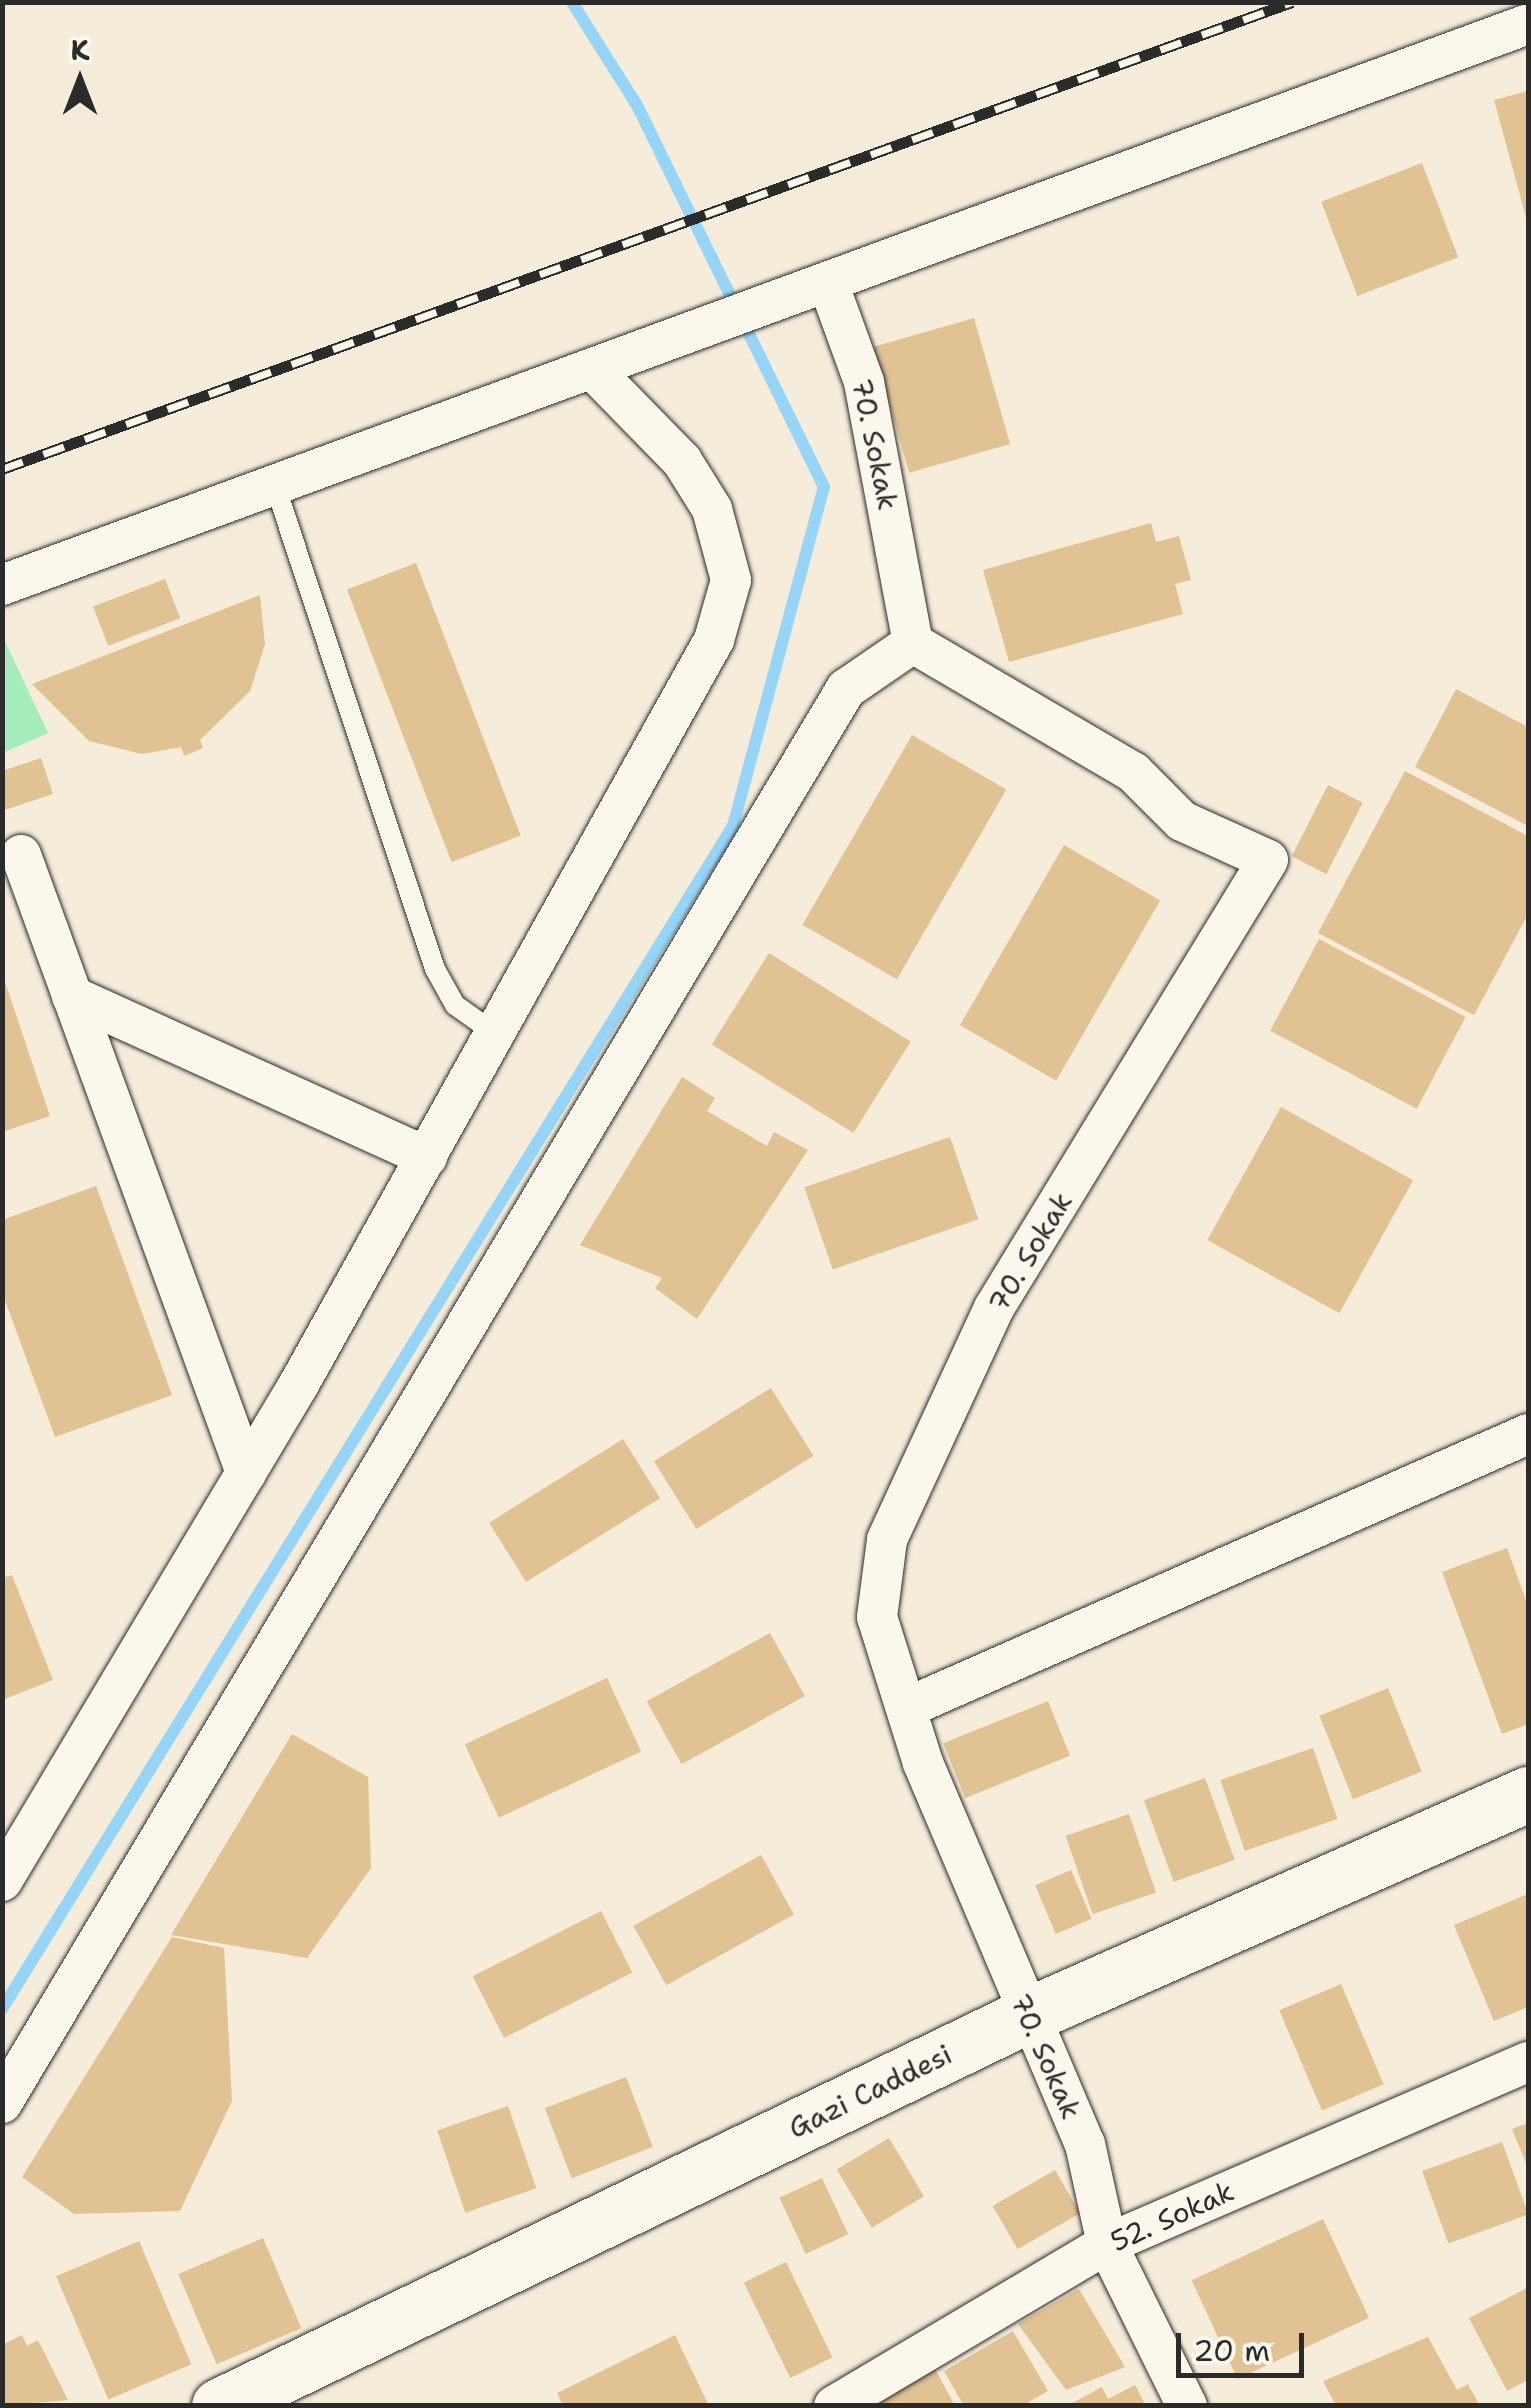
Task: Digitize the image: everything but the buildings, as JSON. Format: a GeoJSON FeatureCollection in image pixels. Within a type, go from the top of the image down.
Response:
{"type":"FeatureCollection","features":[{"type":"Feature","properties":{"kind":"street"},"geometry":{"type":"LineString","coordinates":[[2,585],[595,372],[1528,24]]}},
{"type":"Feature","properties":{"kind":"street","name":"70. Sokak"},"geometry":{"type":"LineString","coordinates":[[828,282],[864,382],[913,643],[1133,772],[1182,820],[1268,860],[994,1308],[888,1540],[877,1617],[906,1708],[1028,2015],[1085,2144],[1108,2244],[1188,2406]]}},
{"type":"Feature","properties":{"kind":"street"},"geometry":{"type":"LineString","coordinates":[[2,1881],[246,1473],[497,1034],[705,658],[731,580],[712,509],[682,461],[595,372]]}},
{"type":"Feature","properties":{"kind":"street"},"geometry":{"type":"LineString","coordinates":[[2,2103],[846,689],[913,643]]}},
{"type":"Feature","properties":{"kind":"street"},"geometry":{"type":"LineString","coordinates":[[20,855],[246,1473]]}},
{"type":"Feature","properties":{"kind":"street"},"geometry":{"type":"LineString","coordinates":[[72,996],[427,1157]]}},
{"type":"Feature","properties":{"kind":"street"},"geometry":{"type":"LineString","coordinates":[[906,1708],[1528,1434]]}},
{"type":"Feature","properties":{"kind":"street","name":"Gazi Caddesi"},"geometry":{"type":"LineString","coordinates":[[218,2406],[1028,2015],[1528,1794]]}},
{"type":"Feature","properties":{"kind":"street","name":"52. Sokak"},"geometry":{"type":"LineString","coordinates":[[834,2406],[1108,2244],[1528,2062]]}},
{"type":"Feature","properties":{"kind":"lane"},"geometry":{"type":"LineString","coordinates":[[276,485],[435,969],[456,1005],[497,1034]]}},
{"type":"Feature","properties":{"kind":"green space"},"geometry":{"type":"Polygon","coordinates":[[[2,635],[48,733],[3,753],[2,753],[2,635]]]}},
{"type":"Feature","properties":{"kind":"waterway"},"geometry":{"type":"LineString","coordinates":[[2,2009],[733,826],[824,487],[638,107],[572,2]]}},
{"type":"Feature","properties":{"kind":"railway"},"geometry":{"type":"LineString","coordinates":[[2,469],[1292,2]]}}]}
